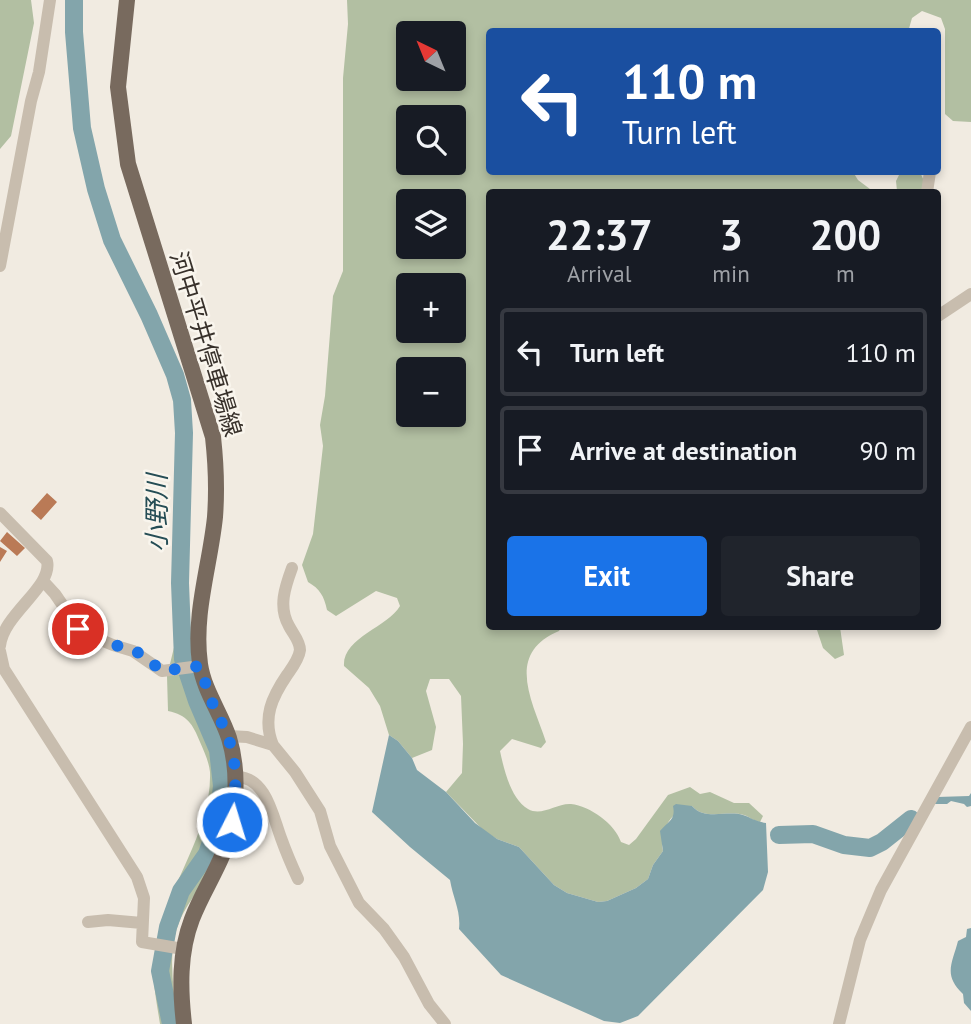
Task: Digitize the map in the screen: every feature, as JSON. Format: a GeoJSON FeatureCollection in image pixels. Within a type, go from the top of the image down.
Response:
{"type":"FeatureCollection","features":[{"type":"Feature","properties":{"kind":"main road","name":"河中平井停車場線"},"geometry":{"type":"LineString","coordinates":[[127,0],[118,87],[128,164],[214,437],[215,505],[200,603],[197,666],[228,736],[236,777],[232,822],[222,858],[180,948],[184,1024]]}},
{"type":"Feature","properties":{"kind":"street"},"geometry":{"type":"LineString","coordinates":[[0,266],[31,101],[39,72],[50,0]]}},
{"type":"Feature","properties":{"kind":"street"},"geometry":{"type":"LineString","coordinates":[[941,314],[971,295]]}},
{"type":"Feature","properties":{"kind":"street"},"geometry":{"type":"LineString","coordinates":[[0,513],[47,561],[48,572],[44,582],[3,633],[0,648],[4,668],[137,877],[144,898],[142,942],[180,948]]}},
{"type":"Feature","properties":{"kind":"street"},"geometry":{"type":"LineString","coordinates":[[292,568],[284,591],[283,604],[300,652],[270,705],[268,725],[273,746],[295,772],[320,811],[330,846],[359,903],[384,929],[404,957],[429,1004],[446,1024]]}},
{"type":"Feature","properties":{"kind":"street"},"geometry":{"type":"LineString","coordinates":[[44,582],[81,632],[133,651],[158,669],[167,671],[197,666]]}},
{"type":"Feature","properties":{"kind":"street"},"geometry":{"type":"LineString","coordinates":[[839,1024],[860,940],[881,890],[971,727]]}},
{"type":"Feature","properties":{"kind":"street"},"geometry":{"type":"LineString","coordinates":[[228,736],[247,737],[273,746]]}},
{"type":"Feature","properties":{"kind":"street"},"geometry":{"type":"LineString","coordinates":[[236,777],[251,780],[272,808],[281,839],[298,879]]}},
{"type":"Feature","properties":{"kind":"street"},"geometry":{"type":"LineString","coordinates":[[88,922],[108,920],[142,923]]}},
{"type":"Feature","properties":{"kind":"green space"},"geometry":{"type":"Polygon","coordinates":[[[0,0],[31,0],[34,23],[11,136],[0,149],[0,0]]]}},
{"type":"Feature","properties":{"kind":"green space"},"geometry":{"type":"Polygon","coordinates":[[[347,0],[971,0],[971,122],[953,121],[945,114],[945,29],[941,18],[922,11],[912,18],[909,28],[486,28],[486,175],[855,175],[870,189],[486,189],[486,630],[560,630],[542,641],[532,652],[527,666],[530,695],[546,742],[541,748],[512,739],[500,751],[509,783],[517,798],[528,809],[544,811],[565,804],[578,805],[601,817],[621,842],[629,845],[668,795],[690,787],[700,794],[710,792],[734,803],[749,803],[763,816],[760,822],[744,815],[710,814],[692,806],[685,808],[668,822],[663,836],[663,851],[653,865],[648,879],[636,888],[607,901],[598,902],[567,893],[554,885],[519,847],[484,831],[446,792],[462,773],[463,744],[461,696],[449,679],[430,679],[426,691],[436,727],[432,750],[412,758],[398,741],[389,735],[380,706],[369,688],[344,666],[345,656],[350,648],[400,606],[397,598],[376,591],[336,616],[327,610],[321,593],[308,582],[302,565],[313,534],[323,446],[320,425],[333,296],[343,271],[343,78],[348,24],[347,0]]]}},
{"type":"Feature","properties":{"kind":"green space"},"geometry":{"type":"Polygon","coordinates":[[[899,175],[921,175],[924,181],[923,189],[897,189],[899,175]]]}},
{"type":"Feature","properties":{"kind":"green space"},"geometry":{"type":"Polygon","coordinates":[[[181,619],[196,676],[227,759],[229,789],[225,821],[213,862],[183,913],[174,940],[172,976],[177,1024],[160,1024],[154,972],[157,940],[197,836],[209,794],[209,764],[192,725],[180,715],[168,711],[167,676],[181,619]]]}},
{"type":"Feature","properties":{"kind":"green space"},"geometry":{"type":"Polygon","coordinates":[[[817,630],[840,630],[844,655],[835,659],[823,648],[817,630]]]}},
{"type":"Feature","properties":{"kind":"water"},"geometry":{"type":"Polygon","coordinates":[[[389,735],[398,741],[412,758],[417,770],[446,792],[475,823],[497,839],[519,847],[554,885],[567,893],[598,902],[607,901],[636,888],[648,879],[653,865],[663,851],[660,831],[672,817],[673,806],[676,804],[692,806],[703,813],[737,814],[766,823],[768,872],[763,890],[638,1016],[620,1023],[604,1021],[501,975],[459,929],[458,910],[450,880],[372,812],[389,735]]]}},
{"type":"Feature","properties":{"kind":"water"},"geometry":{"type":"Polygon","coordinates":[[[971,793],[971,806],[951,801],[947,804],[933,804],[937,797],[969,796],[971,793]]]}},
{"type":"Feature","properties":{"kind":"water"},"geometry":{"type":"Polygon","coordinates":[[[971,928],[971,1011],[953,981],[951,969],[958,941],[966,937],[967,929],[971,928]]]}},
{"type":"Feature","properties":{"kind":"building"},"geometry":{"type":"Polygon","coordinates":[[[47,493],[57,502],[41,520],[31,511],[47,493]]]}},
{"type":"Feature","properties":{"kind":"building"},"geometry":{"type":"Polygon","coordinates":[[[7,532],[25,548],[17,556],[0,541],[7,532]]]}},
{"type":"Feature","properties":{"kind":"building"},"geometry":{"type":"Polygon","coordinates":[[[0,547],[7,551],[0,562],[0,547]]]}},
{"type":"Feature","properties":{"kind":"waterway","name":"小野川"},"geometry":{"type":"LineString","coordinates":[[74,0],[82,128],[96,189],[112,240],[149,315],[175,375],[182,400],[184,433],[180,583],[183,659],[218,750],[222,786],[218,821],[207,854],[181,891],[168,927],[160,971],[171,1024]]}},
{"type":"Feature","properties":{"kind":"waterway"},"geometry":{"type":"LineString","coordinates":[[779,835],[813,834],[844,845],[870,848],[911,819]]}},
{"type":"Feature","properties":{"kind":"route"},"geometry":{"type":"LineString","coordinates":[[78,629],[86,635],[139,653],[162,671],[200,666],[233,754],[236,777],[232,822]]}}]}
